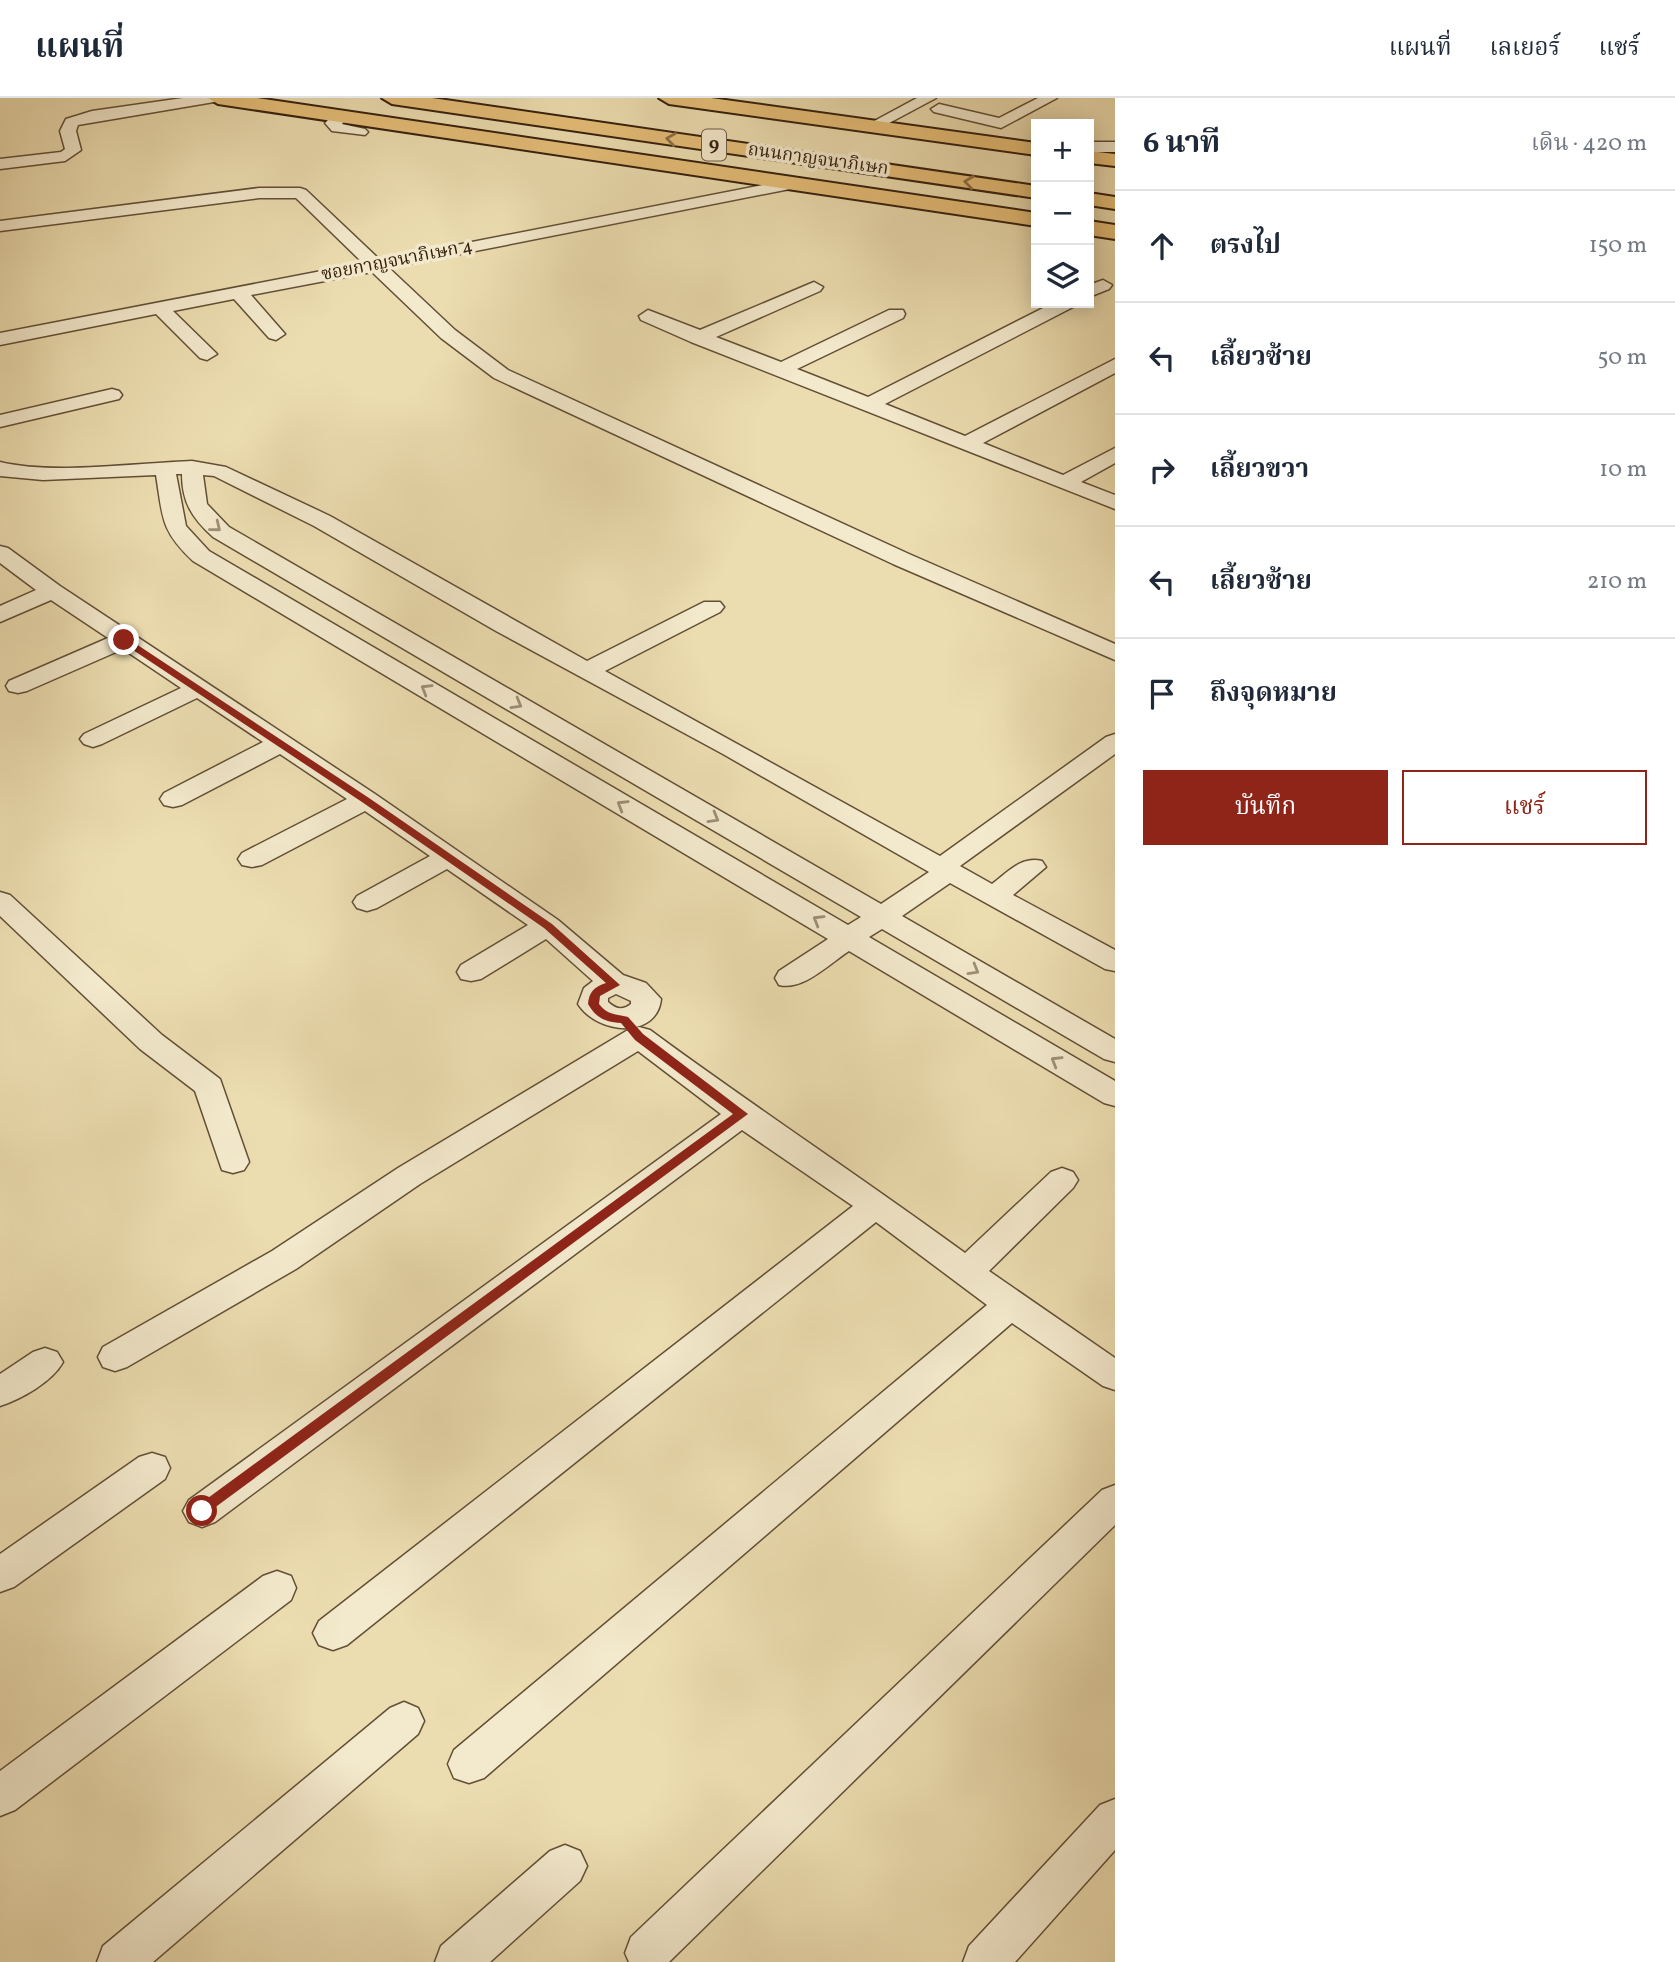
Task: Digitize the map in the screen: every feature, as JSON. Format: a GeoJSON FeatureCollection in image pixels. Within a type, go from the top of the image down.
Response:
{"type":"FeatureCollection","features":[{"type":"Feature","properties":{"kind":"main road"},"geometry":{"type":"LineString","coordinates":[[216,98],[1031,219]]}},
{"type":"Feature","properties":{"kind":"main road","name":"ถนนกาญจนาภิเษก"},"geometry":{"type":"LineString","coordinates":[[392,98],[1031,191]]}},
{"type":"Feature","properties":{"kind":"main road","name":"ถนนกาญจนาภิเษก"},"geometry":{"type":"LineString","coordinates":[[504,98],[1031,173]]}},
{"type":"Feature","properties":{"kind":"main road"},"geometry":{"type":"LineString","coordinates":[[669,98],[734,102],[873,126],[1031,148]]}},
{"type":"Feature","properties":{"kind":"main road"},"geometry":{"type":"LineString","coordinates":[[1094,158],[1115,160]]}},
{"type":"Feature","properties":{"kind":"main road"},"geometry":{"type":"LineString","coordinates":[[1094,182],[1115,185]]}},
{"type":"Feature","properties":{"kind":"main road"},"geometry":{"type":"LineString","coordinates":[[1094,200],[1115,203]]}},
{"type":"Feature","properties":{"kind":"main road"},"geometry":{"type":"LineString","coordinates":[[1094,229],[1115,232]]}},
{"type":"Feature","properties":{"kind":"street"},"geometry":{"type":"LineString","coordinates":[[0,164],[71,153],[74,150],[68,131],[71,122],[92,116],[216,98]]}},
{"type":"Feature","properties":{"kind":"street"},"geometry":{"type":"LineString","coordinates":[[1026,98],[1046,100]]}},
{"type":"Feature","properties":{"kind":"street"},"geometry":{"type":"LineString","coordinates":[[873,126],[934,104],[1001,123],[1046,100]]}},
{"type":"Feature","properties":{"kind":"street"},"geometry":{"type":"LineString","coordinates":[[340,116],[333,123],[337,128],[360,132]]}},
{"type":"Feature","properties":{"kind":"street"},"geometry":{"type":"LineString","coordinates":[[1094,148],[1115,147]]}},
{"type":"Feature","properties":{"kind":"street","name":"ซอยกาญจนาภิเษก 4"},"geometry":{"type":"LineString","coordinates":[[0,339],[794,184]]}},
{"type":"Feature","properties":{"kind":"street"},"geometry":{"type":"LineString","coordinates":[[0,226],[259,192],[300,193],[448,334],[501,374],[901,559],[1115,653]]}},
{"type":"Feature","properties":{"kind":"street"},"geometry":{"type":"LineString","coordinates":[[698,338],[814,287]]}},
{"type":"Feature","properties":{"kind":"street"},"geometry":{"type":"LineString","coordinates":[[238,292],[275,334]]}},
{"type":"Feature","properties":{"kind":"street"},"geometry":{"type":"LineString","coordinates":[[160,307],[207,354]]}},
{"type":"Feature","properties":{"kind":"street"},"geometry":{"type":"LineString","coordinates":[[867,405],[1057,308]]}},
{"type":"Feature","properties":{"kind":"street"},"geometry":{"type":"LineString","coordinates":[[780,370],[896,314]]}},
{"type":"Feature","properties":{"kind":"street"},"geometry":{"type":"LineString","coordinates":[[649,316],[698,338],[1115,503]]}},
{"type":"Feature","properties":{"kind":"street"},"geometry":{"type":"LineString","coordinates":[[965,444],[1115,365]]}},
{"type":"Feature","properties":{"kind":"street"},"geometry":{"type":"LineString","coordinates":[[0,421],[112,394]]}},
{"type":"Feature","properties":{"kind":"street"},"geometry":{"type":"LineString","coordinates":[[1064,483],[1115,454]]}},
{"type":"Feature","properties":{"kind":"street"},"geometry":{"type":"LineString","coordinates":[[192,467],[193,495],[199,513],[221,532],[1115,1052]]}},
{"type":"Feature","properties":{"kind":"street"},"geometry":{"type":"LineString","coordinates":[[0,468],[9,472],[43,474],[192,467],[219,471],[322,521],[413,575],[1115,961]]}},
{"type":"Feature","properties":{"kind":"street"},"geometry":{"type":"LineString","coordinates":[[165,469],[171,494],[172,523],[184,542],[201,556],[1115,1095]]}},
{"type":"Feature","properties":{"kind":"street"},"geometry":{"type":"LineString","coordinates":[[0,553],[52,591],[366,800],[548,926],[614,985],[602,988],[594,995],[593,1004],[599,1013],[631,1028],[742,1114],[876,1205],[1011,1305],[1113,1371]]}},
{"type":"Feature","properties":{"kind":"street"},"geometry":{"type":"LineString","coordinates":[[0,615],[52,591]]}},
{"type":"Feature","properties":{"kind":"street"},"geometry":{"type":"LineString","coordinates":[[587,670],[712,607]]}},
{"type":"Feature","properties":{"kind":"street"},"geometry":{"type":"LineString","coordinates":[[18,686],[124,640]]}},
{"type":"Feature","properties":{"kind":"street"},"geometry":{"type":"LineString","coordinates":[[93,739],[197,689]]}},
{"type":"Feature","properties":{"kind":"street"},"geometry":{"type":"LineString","coordinates":[[789,978],[882,916],[1115,741]]}},
{"type":"Feature","properties":{"kind":"street"},"geometry":{"type":"LineString","coordinates":[[173,799],[279,744]]}},
{"type":"Feature","properties":{"kind":"street"},"geometry":{"type":"LineString","coordinates":[[252,859],[366,800]]}},
{"type":"Feature","properties":{"kind":"street"},"geometry":{"type":"LineString","coordinates":[[367,902],[447,858]]}},
{"type":"Feature","properties":{"kind":"street"},"geometry":{"type":"LineString","coordinates":[[994,896],[1032,867]]}},
{"type":"Feature","properties":{"kind":"street"},"geometry":{"type":"LineString","coordinates":[[0,901],[151,1042],[209,1086],[233,1162]]}},
{"type":"Feature","properties":{"kind":"street"},"geometry":{"type":"LineString","coordinates":[[471,972],[548,926]]}},
{"type":"Feature","properties":{"kind":"street"},"geometry":{"type":"LineString","coordinates":[[894,965],[929,943]]}},
{"type":"Feature","properties":{"kind":"street"},"geometry":{"type":"LineString","coordinates":[[115,1357],[284,1260],[631,1028]]}},
{"type":"Feature","properties":{"kind":"street"},"geometry":{"type":"LineString","coordinates":[[202,1511],[742,1114]]}},
{"type":"Feature","properties":{"kind":"street"},"geometry":{"type":"LineString","coordinates":[[966,1272],[1062,1180]]}},
{"type":"Feature","properties":{"kind":"street"},"geometry":{"type":"LineString","coordinates":[[333,1633],[876,1205]]}},
{"type":"Feature","properties":{"kind":"street"},"geometry":{"type":"LineString","coordinates":[[469,1764],[1011,1305]]}},
{"type":"Feature","properties":{"kind":"street"},"geometry":{"type":"LineString","coordinates":[[0,1392],[45,1363]]}},
{"type":"Feature","properties":{"kind":"street"},"geometry":{"type":"LineString","coordinates":[[0,1574],[152,1468]]}},
{"type":"Feature","properties":{"kind":"street"},"geometry":{"type":"LineString","coordinates":[[647,1953],[1115,1502]]}},
{"type":"Feature","properties":{"kind":"street"},"geometry":{"type":"LineString","coordinates":[[0,1796],[277,1588]]}},
{"type":"Feature","properties":{"kind":"street"},"geometry":{"type":"LineString","coordinates":[[119,1962],[404,1721]]}},
{"type":"Feature","properties":{"kind":"street"},"geometry":{"type":"LineString","coordinates":[[985,1962],[1115,1819]]}},
{"type":"Feature","properties":{"kind":"street"},"geometry":{"type":"LineString","coordinates":[[457,1962],[565,1866]]}},
{"type":"Feature","properties":{"kind":"route"},"geometry":{"type":"LineString","coordinates":[[124,640],[366,800],[548,926],[614,985],[602,988],[594,995],[593,1004],[599,1013],[610,1018],[624,1019],[639,1037],[742,1114],[202,1511]]}}]}
